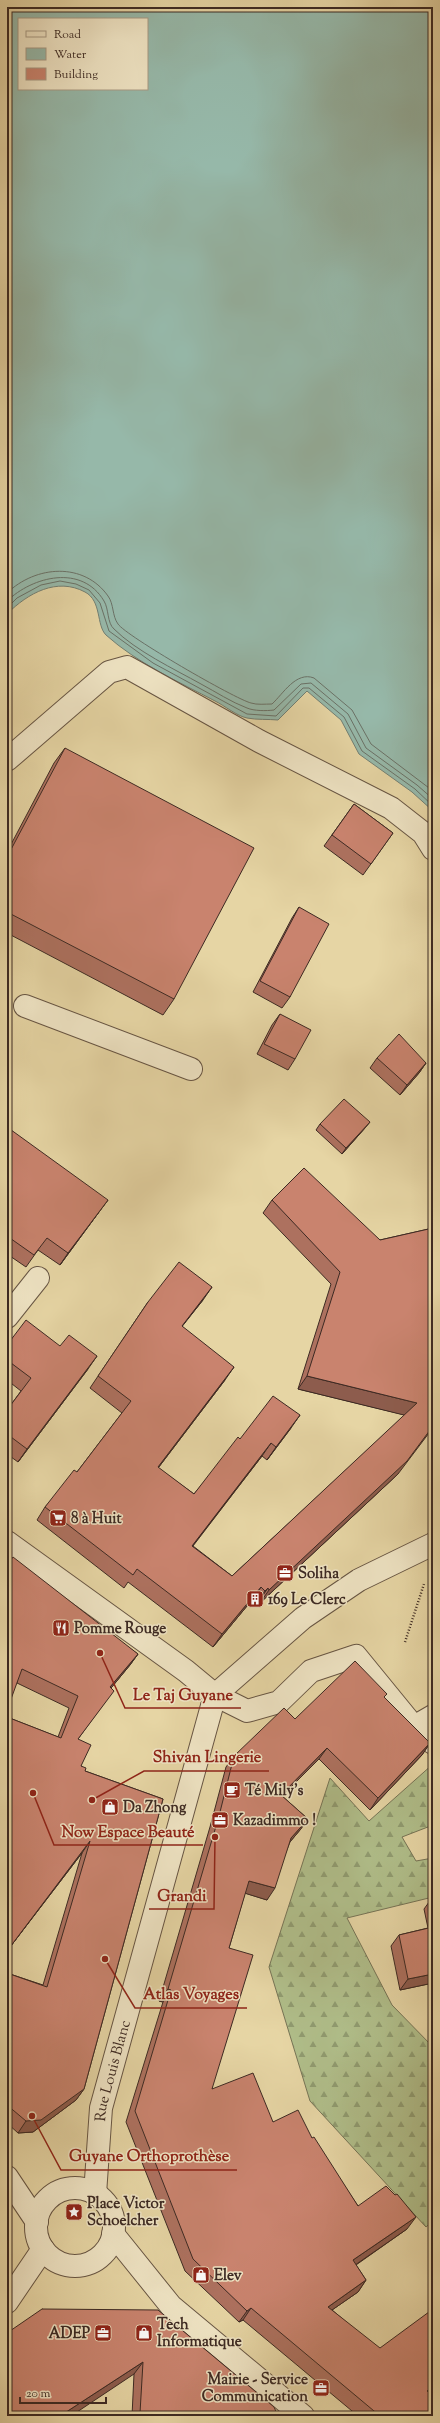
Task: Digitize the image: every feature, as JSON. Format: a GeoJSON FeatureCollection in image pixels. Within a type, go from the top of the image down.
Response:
{"type":"FeatureCollection","features":[{"type":"Feature","properties":{"kind":"street"},"geometry":{"type":"LineString","coordinates":[[7,760],[109,672],[127,667],[259,741],[391,808],[423,833],[433,849]]}},
{"type":"Feature","properties":{"kind":"street"},"geometry":{"type":"LineString","coordinates":[[24,1006],[191,1069]]}},
{"type":"Feature","properties":{"kind":"street"},"geometry":{"type":"LineString","coordinates":[[7,1318],[38,1278]]}},
{"type":"Feature","properties":{"kind":"street"},"geometry":{"type":"LineString","coordinates":[[7,1542],[186,1671],[215,1695],[247,1711],[279,1702],[311,1671],[356,1656],[414,1727],[433,1743]]}},
{"type":"Feature","properties":{"kind":"street"},"geometry":{"type":"LineString","coordinates":[[215,1695],[303,1618],[359,1580],[433,1544]]}},
{"type":"Feature","properties":{"kind":"street","name":"Rue Louis Blanc"},"geometry":{"type":"LineString","coordinates":[[95,2194],[100,2108],[215,1695]]}},
{"type":"Feature","properties":{"kind":"street"},"geometry":{"type":"LineString","coordinates":[[414,1727],[433,1716]]}},
{"type":"Feature","properties":{"kind":"street"},"geometry":{"type":"LineString","coordinates":[[7,2177],[37,2222]]}},
{"type":"Feature","properties":{"kind":"street"},"geometry":{"type":"LineString","coordinates":[[76,2189],[95,2194],[102,2199],[113,2216],[113,2234],[105,2253],[88,2264],[78,2266],[63,2264],[49,2256],[43,2249],[37,2231],[37,2222],[44,2205],[58,2193],[76,2189]]}},
{"type":"Feature","properties":{"kind":"street"},"geometry":{"type":"LineString","coordinates":[[113,2234],[171,2306],[303,2416]]}},
{"type":"Feature","properties":{"kind":"street"},"geometry":{"type":"LineString","coordinates":[[7,2302],[43,2249]]}},
{"type":"Feature","properties":{"kind":"path"},"geometry":{"type":"LineString","coordinates":[[405,1642],[424,1584]]}},
{"type":"Feature","properties":{"kind":"green space"},"geometry":{"type":"Polygon","coordinates":[[[433,1764],[433,1825],[402,1837],[416,1861],[433,1858],[433,1897],[347,1918],[392,2005],[433,2047],[433,2221],[426,2227],[310,2101],[269,1967],[330,1778],[369,1821],[433,1764]]]}},
{"type":"Feature","properties":{"kind":"water"},"geometry":{"type":"Polygon","coordinates":[[[7,7],[433,7],[433,811],[412,792],[359,754],[341,720],[307,691],[278,720],[251,719],[243,717],[145,663],[118,645],[103,631],[94,601],[85,592],[64,586],[54,587],[34,594],[15,606],[7,614],[7,7]]]}},
{"type":"Feature","properties":{"kind":"building"},"geometry":{"type":"Polygon","coordinates":[[[65,748],[254,848],[174,999],[7,912],[7,857],[65,748]]]}},
{"type":"Feature","properties":{"kind":"building"},"geometry":{"type":"Polygon","coordinates":[[[354,804],[393,833],[371,864],[332,835],[354,804]]]}},
{"type":"Feature","properties":{"kind":"building"},"geometry":{"type":"Polygon","coordinates":[[[299,907],[329,924],[290,997],[260,981],[299,907]]]}},
{"type":"Feature","properties":{"kind":"building"},"geometry":{"type":"Polygon","coordinates":[[[280,1014],[311,1030],[295,1059],[264,1044],[280,1014]]]}},
{"type":"Feature","properties":{"kind":"building"},"geometry":{"type":"Polygon","coordinates":[[[399,1034],[426,1063],[407,1085],[377,1058],[399,1034]]]}},
{"type":"Feature","properties":{"kind":"building"},"geometry":{"type":"Polygon","coordinates":[[[344,1099],[370,1122],[346,1148],[320,1124],[344,1099]]]}},
{"type":"Feature","properties":{"kind":"building"},"geometry":{"type":"Polygon","coordinates":[[[7,1127],[108,1200],[68,1253],[47,1238],[34,1255],[7,1236],[7,1127]]]}},
{"type":"Feature","properties":{"kind":"building"},"geometry":{"type":"Polygon","coordinates":[[[304,1168],[380,1240],[433,1228],[433,1426],[407,1461],[269,1590],[268,1588],[265,1591],[261,1587],[222,1634],[137,1569],[133,1575],[45,1507],[74,1470],[77,1472],[131,1401],[98,1376],[148,1302],[179,1262],[212,1287],[182,1326],[234,1367],[158,1467],[194,1494],[238,1437],[240,1439],[273,1396],[300,1415],[276,1447],[271,1443],[192,1546],[232,1576],[417,1403],[307,1376],[340,1272],[272,1200],[304,1168]]]}},
{"type":"Feature","properties":{"kind":"building"},"geometry":{"type":"Polygon","coordinates":[[[26,1320],[60,1346],[69,1335],[97,1356],[27,1449],[7,1434],[7,1410],[31,1378],[7,1360],[7,1345],[26,1320]]]}},
{"type":"Feature","properties":{"kind":"building"},"geometry":{"type":"Polygon","coordinates":[[[13,1557],[138,1654],[110,1687],[114,1691],[78,1739],[91,1745],[81,1766],[86,1768],[85,1771],[163,1799],[84,2089],[41,2120],[26,2121],[7,2105],[7,1973],[47,1987],[90,1841],[7,1951],[7,1717],[61,1738],[78,1696],[22,1669],[7,1710],[7,1565],[13,1557]]]}},
{"type":"Feature","properties":{"kind":"building"},"geometry":{"type":"Polygon","coordinates":[[[355,1661],[387,1694],[384,1697],[430,1743],[378,1798],[327,1748],[281,1795],[308,1819],[291,1838],[275,1888],[249,1881],[229,1948],[253,1955],[212,2089],[253,2073],[273,2122],[298,2110],[312,2138],[314,2137],[358,2206],[386,2186],[395,2195],[397,2194],[416,2217],[353,2260],[366,2280],[328,2307],[380,2348],[433,2309],[433,2385],[427,2391],[433,2396],[433,2416],[380,2416],[251,2308],[247,2311],[193,2259],[135,2111],[171,1990],[168,1989],[219,1816],[234,1756],[284,1708],[295,1719],[355,1661]]]}},
{"type":"Feature","properties":{"kind":"building"},"geometry":{"type":"Polygon","coordinates":[[[433,1927],[433,1974],[408,1979],[399,1935],[433,1927]]]}},
{"type":"Feature","properties":{"kind":"building"},"geometry":{"type":"Polygon","coordinates":[[[42,2309],[158,2310],[274,2407],[278,2416],[137,2416],[140,2413],[143,2362],[60,2416],[7,2416],[7,2333],[42,2309]]]}},
{"type":"Feature","properties":{"kind":"place","name":"8 à Huit"},"geometry":{"type":"Point","coordinates":[58,1518]}},
{"type":"Feature","properties":{"kind":"place","name":"Soliha"},"geometry":{"type":"Point","coordinates":[285,1573]}},
{"type":"Feature","properties":{"kind":"place","name":"169 Le Clerc"},"geometry":{"type":"Point","coordinates":[255,1599]}},
{"type":"Feature","properties":{"kind":"place","name":"Pomme Rouge"},"geometry":{"type":"Point","coordinates":[61,1628]}},
{"type":"Feature","properties":{"kind":"place","name":"Le Taj Guyane"},"geometry":{"type":"Point","coordinates":[100,1653]}},
{"type":"Feature","properties":{"kind":"place","name":"Té Mily's"},"geometry":{"type":"Point","coordinates":[232,1790]}},
{"type":"Feature","properties":{"kind":"place","name":"Now Espace Beauté"},"geometry":{"type":"Point","coordinates":[33,1793]}},
{"type":"Feature","properties":{"kind":"place","name":"Shivan Lingerie"},"geometry":{"type":"Point","coordinates":[92,1800]}},
{"type":"Feature","properties":{"kind":"place","name":"Da Zhong"},"geometry":{"type":"Point","coordinates":[110,1807]}},
{"type":"Feature","properties":{"kind":"place","name":"Kazadimmo !"},"geometry":{"type":"Point","coordinates":[220,1820]}},
{"type":"Feature","properties":{"kind":"place","name":"Grandi"},"geometry":{"type":"Point","coordinates":[215,1837]}},
{"type":"Feature","properties":{"kind":"place","name":"Atlas Voyages"},"geometry":{"type":"Point","coordinates":[105,1959]}},
{"type":"Feature","properties":{"kind":"place","name":"Guyane Orthoprothèse"},"geometry":{"type":"Point","coordinates":[32,2116]}},
{"type":"Feature","properties":{"kind":"place","name":"Place Victor Schoelcher"},"geometry":{"type":"Point","coordinates":[74,2212]}},
{"type":"Feature","properties":{"kind":"place","name":"Elev"},"geometry":{"type":"Point","coordinates":[201,2275]}},
{"type":"Feature","properties":{"kind":"place","name":"ADEP"},"geometry":{"type":"Point","coordinates":[103,2333]}},
{"type":"Feature","properties":{"kind":"place","name":"Tech Informatique"},"geometry":{"type":"Point","coordinates":[144,2333]}},
{"type":"Feature","properties":{"kind":"place","name":"Mairie - Service Communication"},"geometry":{"type":"Point","coordinates":[321,2388]}}]}
